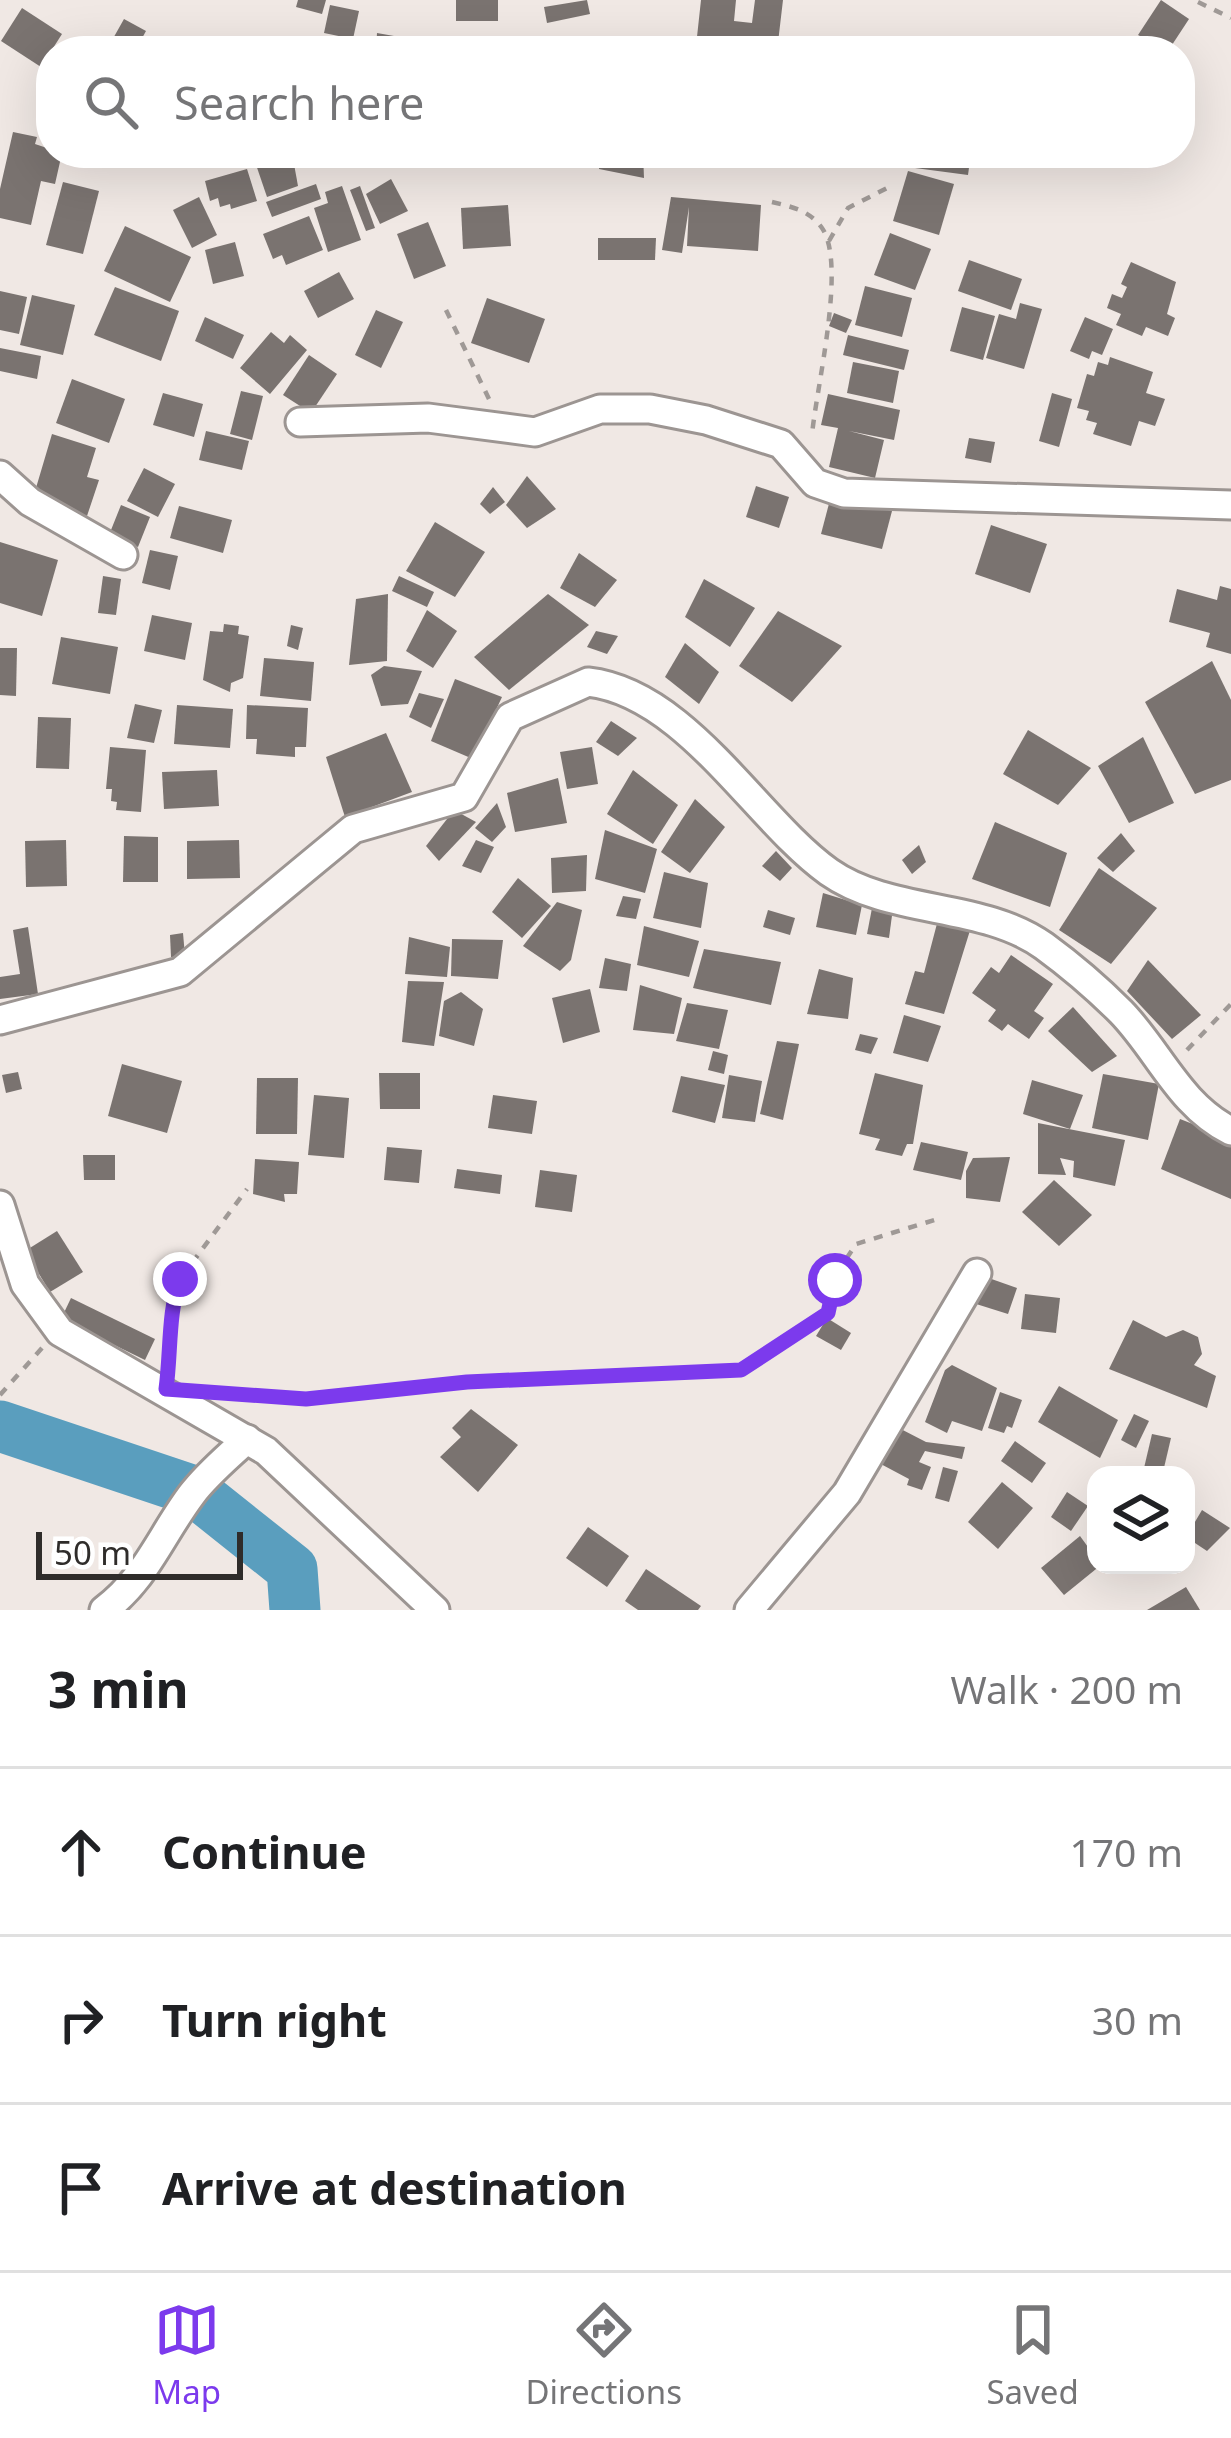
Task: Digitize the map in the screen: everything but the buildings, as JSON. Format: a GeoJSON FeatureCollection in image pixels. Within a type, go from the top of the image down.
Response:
{"type":"FeatureCollection","features":[{"type":"Feature","properties":{"kind":"street"},"geometry":{"type":"LineString","coordinates":[[300,422],[428,418],[546,431],[600,409],[624,406],[675,412],[781,444],[808,477],[844,493],[1231,505]]}},
{"type":"Feature","properties":{"kind":"street"},"geometry":{"type":"LineString","coordinates":[[0,475],[30,502],[124,555]]}},
{"type":"Feature","properties":{"kind":"street"},"geometry":{"type":"LineString","coordinates":[[0,1020],[190,966],[353,830],[464,797],[510,717],[588,682],[654,710],[753,793],[809,855],[846,882],[1041,943],[1123,1013],[1204,1115],[1231,1131]]}},
{"type":"Feature","properties":{"kind":"street"},"geometry":{"type":"LineString","coordinates":[[0,1205],[26,1284],[60,1332],[247,1439],[435,1610]]}},
{"type":"Feature","properties":{"kind":"street"},"geometry":{"type":"LineString","coordinates":[[749,1610],[847,1493],[977,1274]]}},
{"type":"Feature","properties":{"kind":"street"},"geometry":{"type":"LineString","coordinates":[[104,1610],[125,1594],[157,1554],[194,1491],[247,1439]]}},
{"type":"Feature","properties":{"kind":"path"},"geometry":{"type":"LineString","coordinates":[[1198,2],[1231,18]]}},
{"type":"Feature","properties":{"kind":"path"},"geometry":{"type":"LineString","coordinates":[[808,477],[830,295],[830,242],[848,208],[887,188]]}},
{"type":"Feature","properties":{"kind":"path"},"geometry":{"type":"LineString","coordinates":[[772,202],[811,216],[830,242]]}},
{"type":"Feature","properties":{"kind":"path"},"geometry":{"type":"LineString","coordinates":[[446,310],[498,428]]}},
{"type":"Feature","properties":{"kind":"path"},"geometry":{"type":"LineString","coordinates":[[1166,1072],[1231,1004]]}},
{"type":"Feature","properties":{"kind":"path"},"geometry":{"type":"LineString","coordinates":[[155,1388],[166,1389],[175,1332],[172,1300],[180,1279],[247,1189]]}},
{"type":"Feature","properties":{"kind":"path"},"geometry":{"type":"LineString","coordinates":[[217,1390],[306,1399],[467,1382],[741,1370],[828,1313],[837,1273],[856,1244],[941,1217]]}},
{"type":"Feature","properties":{"kind":"path"},"geometry":{"type":"LineString","coordinates":[[0,1395],[60,1332]]}},
{"type":"Feature","properties":{"kind":"waterway"},"geometry":{"type":"LineString","coordinates":[[0,1426],[194,1491],[292,1569],[295,1610]]}},
{"type":"Feature","properties":{"kind":"route"},"geometry":{"type":"LineString","coordinates":[[180,1279],[172,1300],[175,1332],[166,1389],[306,1399],[467,1382],[741,1370],[828,1313],[835,1280]]}}]}
